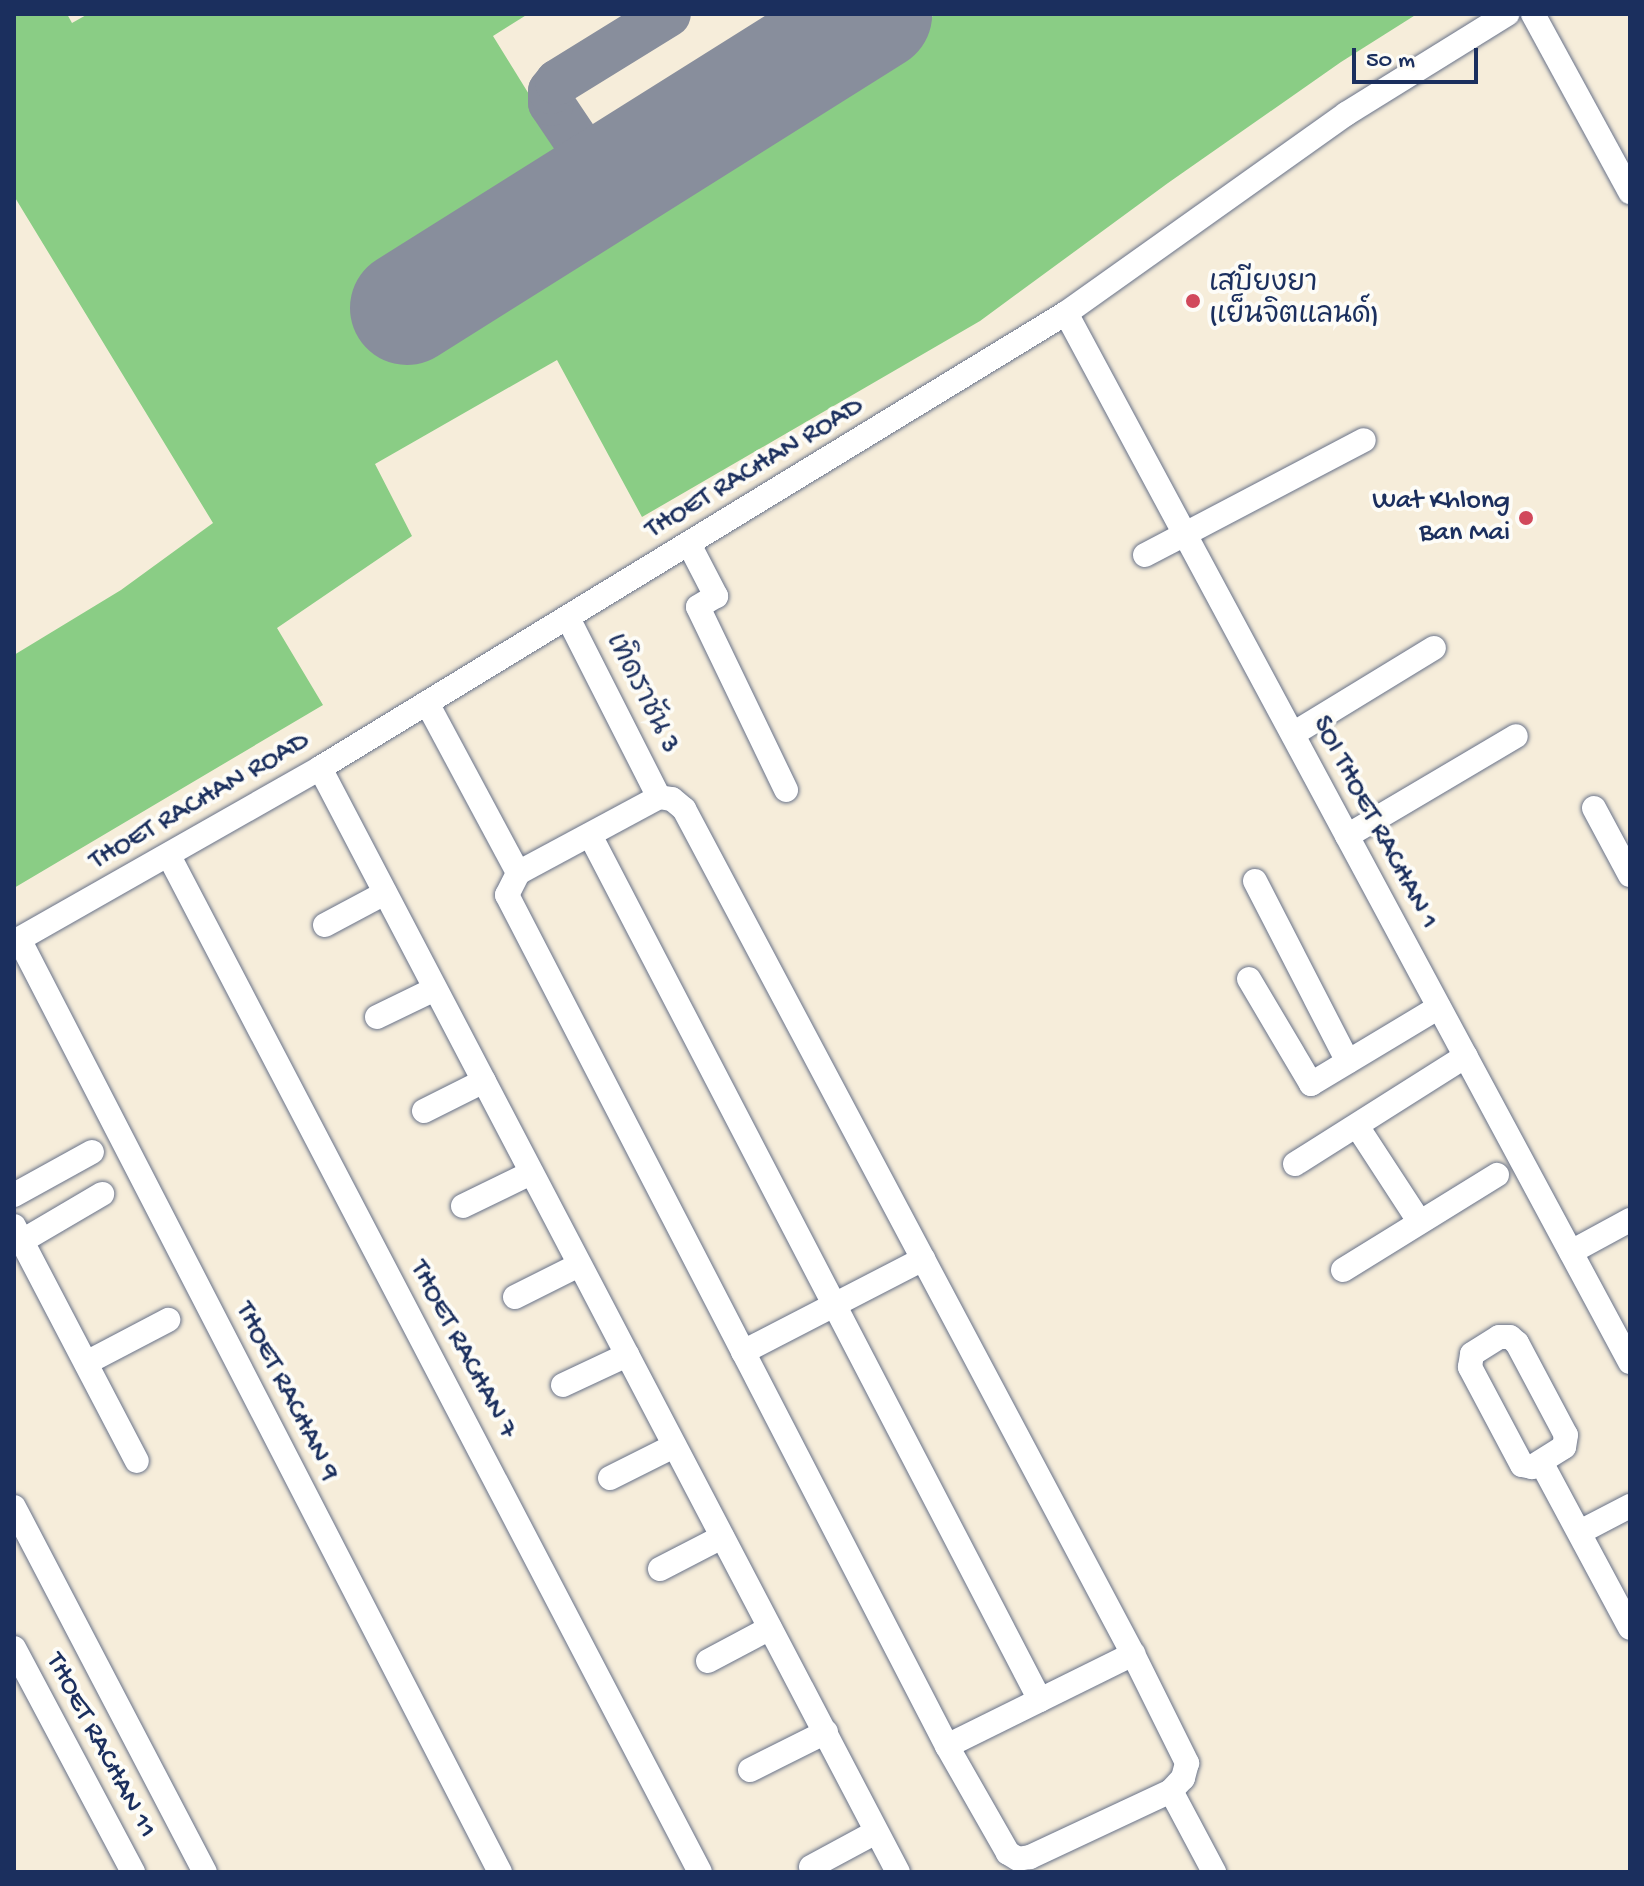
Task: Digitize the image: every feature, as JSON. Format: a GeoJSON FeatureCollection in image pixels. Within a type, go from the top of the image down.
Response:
{"type":"FeatureCollection","features":[{"type":"Feature","properties":{"kind":"street","name":"THOET RACHAN ROAD"},"geometry":{"type":"LineString","coordinates":[[16,941],[320,768],[1066,313],[1346,114],[1507,14]]}},
{"type":"Feature","properties":{"kind":"street"},"geometry":{"type":"LineString","coordinates":[[1533,14],[1630,192]]}},
{"type":"Feature","properties":{"kind":"street","name":"SOI THOET RACHAN 1"},"geometry":{"type":"LineString","coordinates":[[1066,313],[1571,1252],[1624,1336],[1630,1362]]}},
{"type":"Feature","properties":{"kind":"street"},"geometry":{"type":"LineString","coordinates":[[1145,555],[1364,440]]}},
{"type":"Feature","properties":{"kind":"street"},"geometry":{"type":"LineString","coordinates":[[689,544],[716,596],[698,607],[786,790]]}},
{"type":"Feature","properties":{"kind":"street","name":"เทิดราชัน 3"},"geometry":{"type":"LineString","coordinates":[[568,618],[659,797]]}},
{"type":"Feature","properties":{"kind":"street"},"geometry":{"type":"LineString","coordinates":[[1293,734],[1434,648]]}},
{"type":"Feature","properties":{"kind":"street"},"geometry":{"type":"LineString","coordinates":[[427,703],[518,873]]}},
{"type":"Feature","properties":{"kind":"street"},"geometry":{"type":"LineString","coordinates":[[1347,836],[1516,736]]}},
{"type":"Feature","properties":{"kind":"street"},"geometry":{"type":"LineString","coordinates":[[320,768],[898,1872]]}},
{"type":"Feature","properties":{"kind":"street"},"geometry":{"type":"LineString","coordinates":[[659,797],[672,799],[684,809],[1133,1654],[1187,1763],[1183,1778],[1171,1791],[1034,1864],[1008,1853],[947,1746],[507,895],[518,873],[590,835],[659,797]]}},
{"type":"Feature","properties":{"kind":"street"},"geometry":{"type":"LineString","coordinates":[[1594,808],[1630,875]]}},
{"type":"Feature","properties":{"kind":"street"},"geometry":{"type":"LineString","coordinates":[[590,835],[1040,1700]]}},
{"type":"Feature","properties":{"kind":"street","name":"THOET RACHAN 7"},"geometry":{"type":"LineString","coordinates":[[169,856],[700,1872]]}},
{"type":"Feature","properties":{"kind":"street"},"geometry":{"type":"LineString","coordinates":[[1255,881],[1348,1062]]}},
{"type":"Feature","properties":{"kind":"street"},"geometry":{"type":"LineString","coordinates":[[325,925],[385,893]]}},
{"type":"Feature","properties":{"kind":"street","name":"THOET RACHAN 9"},"geometry":{"type":"LineString","coordinates":[[16,941],[500,1872]]}},
{"type":"Feature","properties":{"kind":"street"},"geometry":{"type":"LineString","coordinates":[[1249,979],[1311,1084],[1439,1007]]}},
{"type":"Feature","properties":{"kind":"street"},"geometry":{"type":"LineString","coordinates":[[377,1017],[435,989]]}},
{"type":"Feature","properties":{"kind":"street"},"geometry":{"type":"LineString","coordinates":[[1295,1164],[1466,1056]]}},
{"type":"Feature","properties":{"kind":"street"},"geometry":{"type":"LineString","coordinates":[[424,1111],[484,1081]]}},
{"type":"Feature","properties":{"kind":"street"},"geometry":{"type":"LineString","coordinates":[[1357,1126],[1419,1221]]}},
{"type":"Feature","properties":{"kind":"street"},"geometry":{"type":"LineString","coordinates":[[14,1195],[92,1152]]}},
{"type":"Feature","properties":{"kind":"street"},"geometry":{"type":"LineString","coordinates":[[463,1206],[531,1173]]}},
{"type":"Feature","properties":{"kind":"street"},"geometry":{"type":"LineString","coordinates":[[1343,1270],[1497,1175]]}},
{"type":"Feature","properties":{"kind":"street"},"geometry":{"type":"LineString","coordinates":[[102,1194],[18,1233],[137,1461]]}},
{"type":"Feature","properties":{"kind":"street"},"geometry":{"type":"LineString","coordinates":[[1571,1252],[1630,1220]]}},
{"type":"Feature","properties":{"kind":"street"},"geometry":{"type":"LineString","coordinates":[[743,1352],[923,1259]]}},
{"type":"Feature","properties":{"kind":"street"},"geometry":{"type":"LineString","coordinates":[[515,1297],[579,1265]]}},
{"type":"Feature","properties":{"kind":"street"},"geometry":{"type":"LineString","coordinates":[[86,1363],[168,1320]]}},
{"type":"Feature","properties":{"kind":"street"},"geometry":{"type":"LineString","coordinates":[[1499,1337],[1510,1337],[1517,1343],[1566,1435],[1564,1447],[1541,1462],[1527,1468],[1522,1465],[1470,1367],[1472,1354],[1499,1337]]}},
{"type":"Feature","properties":{"kind":"street"},"geometry":{"type":"LineString","coordinates":[[563,1385],[627,1355]]}},
{"type":"Feature","properties":{"kind":"street"},"geometry":{"type":"LineString","coordinates":[[610,1478],[674,1446]]}},
{"type":"Feature","properties":{"kind":"street"},"geometry":{"type":"LineString","coordinates":[[1541,1462],[1630,1628]]}},
{"type":"Feature","properties":{"kind":"street"},"geometry":{"type":"LineString","coordinates":[[1584,1539],[1630,1506]]}},
{"type":"Feature","properties":{"kind":"street"},"geometry":{"type":"LineString","coordinates":[[14,1507],[205,1872]]}},
{"type":"Feature","properties":{"kind":"street"},"geometry":{"type":"LineString","coordinates":[[1584,1539],[1630,1525]]}},
{"type":"Feature","properties":{"kind":"street"},"geometry":{"type":"LineString","coordinates":[[660,1569],[722,1537]]}},
{"type":"Feature","properties":{"kind":"street"},"geometry":{"type":"LineString","coordinates":[[708,1661],[770,1628]]}},
{"type":"Feature","properties":{"kind":"street","name":"THOET RACHAN 11"},"geometry":{"type":"LineString","coordinates":[[14,1648],[133,1872]]}},
{"type":"Feature","properties":{"kind":"street"},"geometry":{"type":"LineString","coordinates":[[947,1746],[1133,1654]]}},
{"type":"Feature","properties":{"kind":"street"},"geometry":{"type":"LineString","coordinates":[[750,1770],[826,1732]]}},
{"type":"Feature","properties":{"kind":"street"},"geometry":{"type":"LineString","coordinates":[[1171,1791],[1214,1872]]}},
{"type":"Feature","properties":{"kind":"street"},"geometry":{"type":"LineString","coordinates":[[811,1867],[876,1832]]}},
{"type":"Feature","properties":{"kind":"green space"},"geometry":{"type":"Polygon","coordinates":[[[14,14],[67,14],[72,23],[88,14],[528,14],[493,36],[574,167],[383,287],[415,339],[936,14],[1417,14],[1341,62],[1168,183],[980,321],[642,517],[557,360],[375,464],[412,536],[277,628],[323,705],[14,888],[14,655],[121,590],[213,523],[14,196],[14,14]]]}},
{"type":"Feature","properties":{"kind":"taxiway"},"geometry":{"type":"LineString","coordinates":[[589,193],[594,167],[551,103],[551,91],[558,82],[668,14]]}},
{"type":"Feature","properties":{"kind":"taxiway"},"geometry":{"type":"LineString","coordinates":[[840,14],[840,36]]}},
{"type":"Feature","properties":{"kind":"runway"},"geometry":{"type":"LineString","coordinates":[[407,308],[875,14]]}},
{"type":"Feature","properties":{"kind":"place","name":"เสบียงยา (เย็นจิตแลนด์)"},"geometry":{"type":"Point","coordinates":[1193,301]}},
{"type":"Feature","properties":{"kind":"place","name":"Wat Khlong Ban Mai"},"geometry":{"type":"Point","coordinates":[1526,518]}}]}
